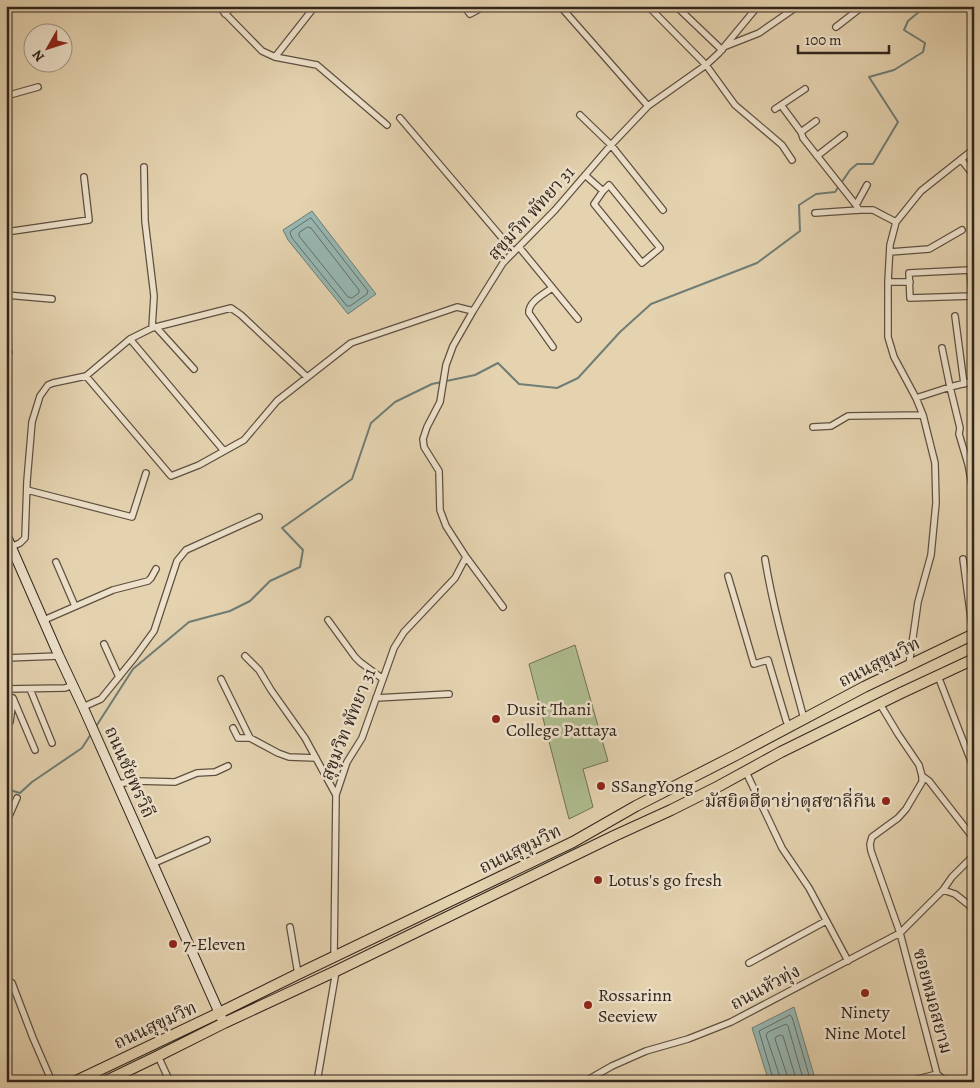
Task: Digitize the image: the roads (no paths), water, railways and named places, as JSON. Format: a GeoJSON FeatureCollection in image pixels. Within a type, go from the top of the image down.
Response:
{"type":"FeatureCollection","features":[{"type":"Feature","properties":{"kind":"highway","name":"ถนนสุขุมวิท"},"geometry":{"type":"LineString","coordinates":[[104,1082],[158,1056],[298,974],[573,842],[636,806],[736,756],[864,687],[973,634]]}},
{"type":"Feature","properties":{"kind":"highway","name":"ถนนสุขุมวิท"},"geometry":{"type":"LineString","coordinates":[[74,1082],[336,970],[684,803],[781,752],[974,659]]}},
{"type":"Feature","properties":{"kind":"highway"},"geometry":{"type":"LineString","coordinates":[[677,785],[674,792],[676,799],[680,804],[684,803]]}},
{"type":"Feature","properties":{"kind":"highway"},"geometry":{"type":"LineString","coordinates":[[117,1082],[125,1072]]}},
{"type":"Feature","properties":{"kind":"main road","name":"ถนนชัยพรวิถี"},"geometry":{"type":"LineString","coordinates":[[6,535],[222,1018]]}},
{"type":"Feature","properties":{"kind":"street"},"geometry":{"type":"LineString","coordinates":[[218,6],[262,51],[275,57],[317,65],[387,125]]}},
{"type":"Feature","properties":{"kind":"street"},"geometry":{"type":"LineString","coordinates":[[226,14],[233,6]]}},
{"type":"Feature","properties":{"kind":"street"},"geometry":{"type":"LineString","coordinates":[[464,6],[470,14],[485,6]]}},
{"type":"Feature","properties":{"kind":"street"},"geometry":{"type":"LineString","coordinates":[[560,6],[648,106]]}},
{"type":"Feature","properties":{"kind":"street"},"geometry":{"type":"LineString","coordinates":[[648,6],[706,65],[735,105],[782,145],[792,160]]}},
{"type":"Feature","properties":{"kind":"street"},"geometry":{"type":"LineString","coordinates":[[676,6],[724,48],[759,33],[798,6]]}},
{"type":"Feature","properties":{"kind":"street"},"geometry":{"type":"LineString","coordinates":[[836,27],[863,6]]}},
{"type":"Feature","properties":{"kind":"street","name":"สุขุมวิท พัทยา 31"},"geometry":{"type":"LineString","coordinates":[[334,957],[336,795],[347,762],[362,738],[394,648],[404,632],[455,578],[466,557],[446,526],[440,510],[439,471],[424,447],[423,439],[440,402],[446,370],[454,346],[503,263],[555,210],[611,145],[648,106],[706,65],[724,48],[754,8]]}},
{"type":"Feature","properties":{"kind":"street"},"geometry":{"type":"LineString","coordinates":[[275,57],[312,10]]}},
{"type":"Feature","properties":{"kind":"street"},"geometry":{"type":"LineString","coordinates":[[6,96],[38,87]]}},
{"type":"Feature","properties":{"kind":"street"},"geometry":{"type":"LineString","coordinates":[[774,109],[805,88]]}},
{"type":"Feature","properties":{"kind":"street"},"geometry":{"type":"LineString","coordinates":[[781,105],[802,132],[804,138],[858,207]]}},
{"type":"Feature","properties":{"kind":"street"},"geometry":{"type":"LineString","coordinates":[[580,115],[611,145],[663,210]]}},
{"type":"Feature","properties":{"kind":"street"},"geometry":{"type":"LineString","coordinates":[[400,118],[578,319]]}},
{"type":"Feature","properties":{"kind":"street"},"geometry":{"type":"LineString","coordinates":[[802,132],[816,121]]}},
{"type":"Feature","properties":{"kind":"street"},"geometry":{"type":"LineString","coordinates":[[818,156],[844,134]]}},
{"type":"Feature","properties":{"kind":"street"},"geometry":{"type":"LineString","coordinates":[[909,665],[918,602],[931,555],[936,503],[935,463],[923,415],[894,357],[888,337],[888,282],[892,232],[896,222],[921,191],[974,149]]}},
{"type":"Feature","properties":{"kind":"street"},"geometry":{"type":"LineString","coordinates":[[961,160],[974,176]]}},
{"type":"Feature","properties":{"kind":"street"},"geometry":{"type":"LineString","coordinates":[[144,167],[145,221],[154,296],[154,327],[194,370]]}},
{"type":"Feature","properties":{"kind":"street"},"geometry":{"type":"LineString","coordinates":[[585,176],[603,191]]}},
{"type":"Feature","properties":{"kind":"street"},"geometry":{"type":"LineString","coordinates":[[6,232],[90,220],[84,177]]}},
{"type":"Feature","properties":{"kind":"street"},"geometry":{"type":"LineString","coordinates":[[609,184],[660,248],[642,263],[594,204],[603,191],[609,184]]}},
{"type":"Feature","properties":{"kind":"street"},"geometry":{"type":"LineString","coordinates":[[858,207],[867,185]]}},
{"type":"Feature","properties":{"kind":"street"},"geometry":{"type":"LineString","coordinates":[[815,213],[858,207],[873,210],[896,222]]}},
{"type":"Feature","properties":{"kind":"street"},"geometry":{"type":"LineString","coordinates":[[890,252],[930,249],[962,230]]}},
{"type":"Feature","properties":{"kind":"street"},"geometry":{"type":"LineString","coordinates":[[970,270],[972,296],[910,298],[910,282],[909,273],[970,270]]}},
{"type":"Feature","properties":{"kind":"street"},"geometry":{"type":"LineString","coordinates":[[888,282],[910,282]]}},
{"type":"Feature","properties":{"kind":"street"},"geometry":{"type":"LineString","coordinates":[[552,288],[531,305],[528,310],[553,347]]}},
{"type":"Feature","properties":{"kind":"street"},"geometry":{"type":"LineString","coordinates":[[6,296],[52,299]]}},
{"type":"Feature","properties":{"kind":"street"},"geometry":{"type":"LineString","coordinates":[[86,376],[171,476],[199,465],[244,440],[277,401],[351,343],[457,307],[474,311]]}},
{"type":"Feature","properties":{"kind":"street"},"geometry":{"type":"LineString","coordinates":[[12,547],[25,538],[32,422],[40,396],[48,385],[86,376],[130,339],[154,327],[231,308],[241,315],[307,377]]}},
{"type":"Feature","properties":{"kind":"street"},"geometry":{"type":"LineString","coordinates":[[956,316],[964,384]]}},
{"type":"Feature","properties":{"kind":"street"},"geometry":{"type":"LineString","coordinates":[[130,339],[224,451]]}},
{"type":"Feature","properties":{"kind":"street"},"geometry":{"type":"LineString","coordinates":[[942,348],[960,428],[959,434],[968,464],[974,496]]}},
{"type":"Feature","properties":{"kind":"street"},"geometry":{"type":"LineString","coordinates":[[916,398],[974,381]]}},
{"type":"Feature","properties":{"kind":"street"},"geometry":{"type":"LineString","coordinates":[[813,427],[831,426],[848,416],[923,415]]}},
{"type":"Feature","properties":{"kind":"street"},"geometry":{"type":"LineString","coordinates":[[27,490],[132,517],[146,473]]}},
{"type":"Feature","properties":{"kind":"street"},"geometry":{"type":"LineString","coordinates":[[83,707],[101,700],[154,631],[178,561],[186,550],[259,517]]}},
{"type":"Feature","properties":{"kind":"street"},"geometry":{"type":"LineString","coordinates":[[466,557],[502,607]]}},
{"type":"Feature","properties":{"kind":"street"},"geometry":{"type":"LineString","coordinates":[[765,559],[778,621],[804,719]]}},
{"type":"Feature","properties":{"kind":"street"},"geometry":{"type":"LineString","coordinates":[[963,559],[973,634]]}},
{"type":"Feature","properties":{"kind":"street"},"geometry":{"type":"LineString","coordinates":[[56,562],[75,606]]}},
{"type":"Feature","properties":{"kind":"street"},"geometry":{"type":"LineString","coordinates":[[44,620],[113,590],[148,582],[156,569]]}},
{"type":"Feature","properties":{"kind":"street"},"geometry":{"type":"LineString","coordinates":[[728,576],[754,664],[768,660],[789,727]]}},
{"type":"Feature","properties":{"kind":"street"},"geometry":{"type":"LineString","coordinates":[[328,620],[354,657],[383,679]]}},
{"type":"Feature","properties":{"kind":"street"},"geometry":{"type":"LineString","coordinates":[[104,644],[119,677]]}},
{"type":"Feature","properties":{"kind":"street"},"geometry":{"type":"LineString","coordinates":[[6,658],[59,656]]}},
{"type":"Feature","properties":{"kind":"street"},"geometry":{"type":"LineString","coordinates":[[245,656],[259,670],[305,738],[336,795]]}},
{"type":"Feature","properties":{"kind":"street"},"geometry":{"type":"LineString","coordinates":[[938,676],[972,764]]}},
{"type":"Feature","properties":{"kind":"street"},"geometry":{"type":"LineString","coordinates":[[221,679],[250,738]]}},
{"type":"Feature","properties":{"kind":"street"},"geometry":{"type":"LineString","coordinates":[[6,689],[65,688],[73,685]]}},
{"type":"Feature","properties":{"kind":"street"},"geometry":{"type":"LineString","coordinates":[[6,724],[10,722],[14,690]]}},
{"type":"Feature","properties":{"kind":"street"},"geometry":{"type":"LineString","coordinates":[[30,690],[52,743]]}},
{"type":"Feature","properties":{"kind":"street"},"geometry":{"type":"LineString","coordinates":[[376,698],[449,694]]}},
{"type":"Feature","properties":{"kind":"street"},"geometry":{"type":"LineString","coordinates":[[13,698],[35,750]]}},
{"type":"Feature","properties":{"kind":"street"},"geometry":{"type":"LineString","coordinates":[[880,704],[919,765],[922,776],[929,781],[974,839]]}},
{"type":"Feature","properties":{"kind":"street"},"geometry":{"type":"LineString","coordinates":[[233,728],[238,738],[250,738],[289,757],[316,758]]}},
{"type":"Feature","properties":{"kind":"street"},"geometry":{"type":"LineString","coordinates":[[118,784],[136,781],[175,782],[197,772],[214,772],[228,766]]}},
{"type":"Feature","properties":{"kind":"street"},"geometry":{"type":"LineString","coordinates":[[746,772],[782,848],[809,888],[848,961]]}},
{"type":"Feature","properties":{"kind":"street","name":"ซอยหมอสยาม"},"geometry":{"type":"LineString","coordinates":[[906,1082],[937,1074],[900,933],[870,844],[872,837],[906,810],[922,782],[922,776]]}},
{"type":"Feature","properties":{"kind":"street"},"geometry":{"type":"LineString","coordinates":[[6,823],[17,798]]}},
{"type":"Feature","properties":{"kind":"street"},"geometry":{"type":"LineString","coordinates":[[152,864],[207,840]]}},
{"type":"Feature","properties":{"kind":"street","name":"ถนนหัวทุ่ง"},"geometry":{"type":"LineString","coordinates":[[584,1082],[594,1079],[646,1051],[688,1039],[731,1022],[900,933],[943,890],[952,877],[974,855]]}},
{"type":"Feature","properties":{"kind":"street"},"geometry":{"type":"LineString","coordinates":[[943,890],[955,894],[974,909]]}},
{"type":"Feature","properties":{"kind":"street"},"geometry":{"type":"LineString","coordinates":[[749,963],[826,921]]}},
{"type":"Feature","properties":{"kind":"street"},"geometry":{"type":"LineString","coordinates":[[290,927],[298,974]]}},
{"type":"Feature","properties":{"kind":"street"},"geometry":{"type":"LineString","coordinates":[[317,1082],[336,970]]}},
{"type":"Feature","properties":{"kind":"street"},"geometry":{"type":"LineString","coordinates":[[12,983],[52,1082]]}},
{"type":"Feature","properties":{"kind":"street"},"geometry":{"type":"LineString","coordinates":[[158,1056],[170,1082]]}},
{"type":"Feature","properties":{"kind":"street"},"geometry":{"type":"LineString","coordinates":[[937,1074],[943,1079],[943,1082]]}},
{"type":"Feature","properties":{"kind":"water"},"geometry":{"type":"Polygon","coordinates":[[[312,211],[376,294],[348,314],[288,240],[283,230],[312,211]]]}},
{"type":"Feature","properties":{"kind":"water"},"geometry":{"type":"Polygon","coordinates":[[[794,1007],[816,1082],[769,1082],[752,1028],[794,1007]]]}},
{"type":"Feature","properties":{"kind":"waterway"},"geometry":{"type":"LineString","coordinates":[[95,728],[133,669],[189,622],[230,611],[250,601],[270,581],[300,567],[303,550],[282,528],[352,479],[371,423],[395,402],[432,384],[475,375],[498,363],[519,384],[557,388],[578,378],[620,332],[651,304],[757,263],[800,231],[799,205],[816,194],[835,192],[850,170],[857,164],[873,164],[898,122],[869,77],[894,70],[923,52],[925,43],[904,30],[908,21],[926,6]]}},
{"type":"Feature","properties":{"kind":"waterway"},"geometry":{"type":"LineString","coordinates":[[6,786],[20,793],[32,782],[82,748],[91,734]]}},
{"type":"Feature","properties":{"kind":"place","name":"Dusit Thani College Pattaya"},"geometry":{"type":"Point","coordinates":[496,719]}},
{"type":"Feature","properties":{"kind":"place","name":"SSangYong"},"geometry":{"type":"Point","coordinates":[601,786]}},
{"type":"Feature","properties":{"kind":"place","name":"มัสยิดฮี่ดาย่าตุสซาลี่กีน"},"geometry":{"type":"Point","coordinates":[886,801]}},
{"type":"Feature","properties":{"kind":"place","name":"Lotus's go fresh"},"geometry":{"type":"Point","coordinates":[598,880]}},
{"type":"Feature","properties":{"kind":"place","name":"7-Eleven"},"geometry":{"type":"Point","coordinates":[173,944]}},
{"type":"Feature","properties":{"kind":"place","name":"Ninety Nine Motel"},"geometry":{"type":"Point","coordinates":[865,993]}},
{"type":"Feature","properties":{"kind":"place","name":"Rossarinn Seeview"},"geometry":{"type":"Point","coordinates":[588,1005]}}]}
